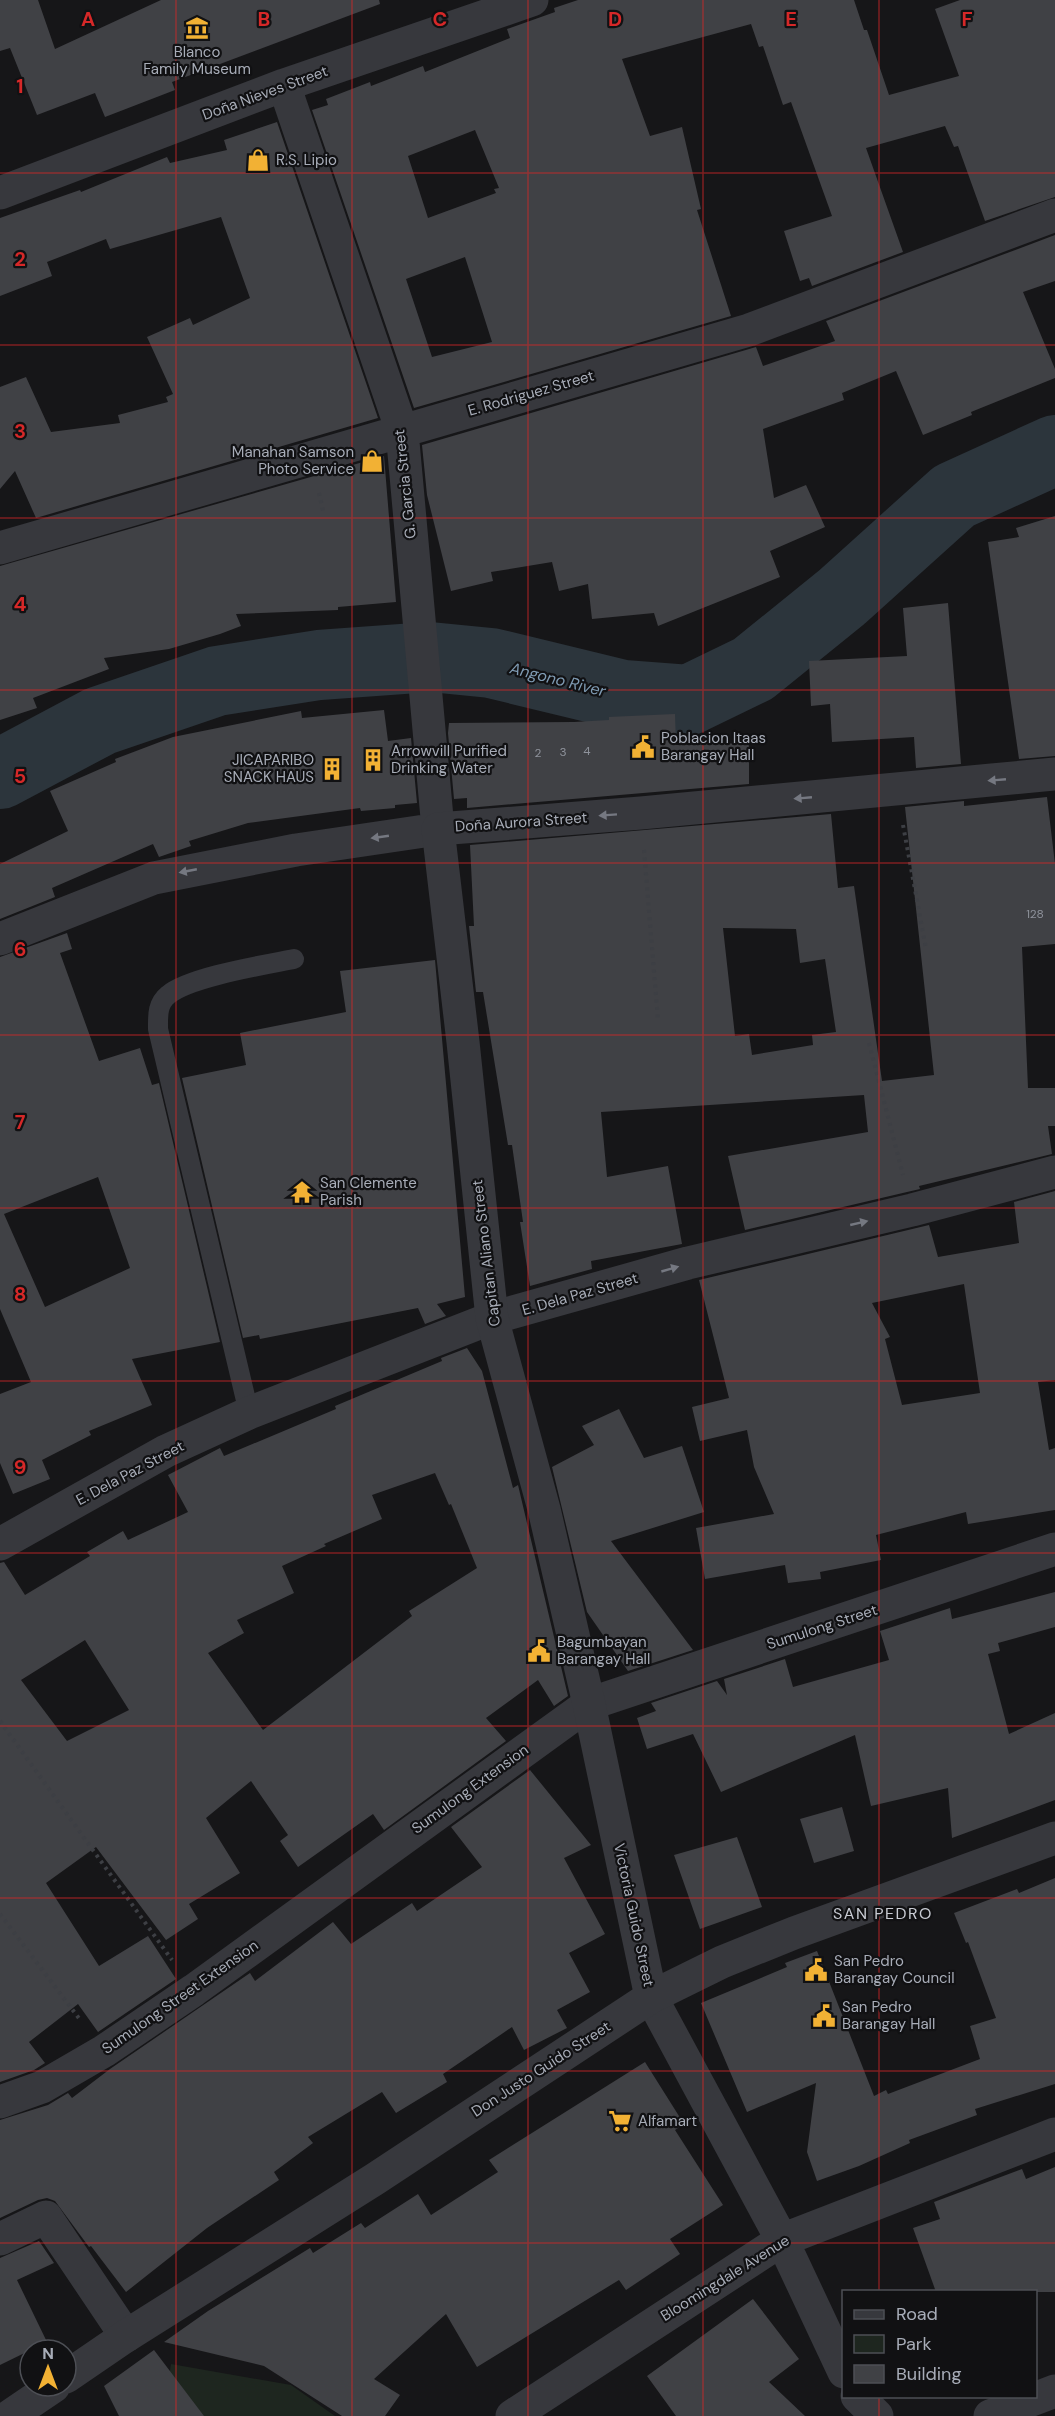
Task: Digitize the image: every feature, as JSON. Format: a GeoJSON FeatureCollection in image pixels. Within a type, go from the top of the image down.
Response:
{"type":"FeatureCollection","features":[{"type":"Feature","properties":{"kind":"street","name":"Doña Nieves Street"},"geometry":{"type":"LineString","coordinates":[[0,193],[284,85],[532,0]]}},
{"type":"Feature","properties":{"kind":"street","name":"G. Garcia Street"},"geometry":{"type":"LineString","coordinates":[[284,85],[402,431],[438,829]]}},
{"type":"Feature","properties":{"kind":"street","name":"E. Rodriguez Street"},"geometry":{"type":"LineString","coordinates":[[0,548],[749,330],[1055,215]]}},
{"type":"Feature","properties":{"kind":"street","name":"Doña Aurora Street"},"geometry":{"type":"LineString","coordinates":[[0,939],[154,878],[296,850],[438,829],[641,813],[1055,774]]}},
{"type":"Feature","properties":{"kind":"street","name":"Capitan Aliano Street"},"geometry":{"type":"LineString","coordinates":[[438,829],[492,1318],[544,1509],[589,1704]]}},
{"type":"Feature","properties":{"kind":"street","name":"E. Dela Paz Street"},"geometry":{"type":"LineString","coordinates":[[0,1544],[166,1451],[249,1413],[492,1318],[688,1263],[912,1210],[1055,1172]]}},
{"type":"Feature","properties":{"kind":"street","name":"Sumulong Street"},"geometry":{"type":"LineString","coordinates":[[589,1704],[1055,1549]]}},
{"type":"Feature","properties":{"kind":"street","name":"Sumulong Extension"},"geometry":{"type":"LineString","coordinates":[[194,1990],[589,1704]]}},
{"type":"Feature","properties":{"kind":"street","name":"Victoria Guido Street"},"geometry":{"type":"LineString","coordinates":[[589,1704],[651,1997],[782,2240],[842,2370]]}},
{"type":"Feature","properties":{"kind":"street","name":"Don Justo Guido Street"},"geometry":{"type":"LineString","coordinates":[[78,2370],[126,2336],[375,2179],[651,1997],[722,1962],[794,1933],[1055,1838]]}},
{"type":"Feature","properties":{"kind":"street","name":"Sumulong Street Extension"},"geometry":{"type":"LineString","coordinates":[[0,2102],[42,2087],[104,2051],[194,1990]]}},
{"type":"Feature","properties":{"kind":"street","name":"Bloomingdale Avenue"},"geometry":{"type":"LineString","coordinates":[[524,2413],[782,2240],[1055,2134]]}},
{"type":"Feature","properties":{"kind":"street"},"geometry":{"type":"LineString","coordinates":[[0,2239],[46,2217],[126,2336]]}},
{"type":"Feature","properties":{"kind":"street"},"geometry":{"type":"LineString","coordinates":[[1037,2398],[1055,2391]]}},
{"type":"Feature","properties":{"kind":"street"},"geometry":{"type":"LineString","coordinates":[[9,2416],[36,2398]]}},
{"type":"Feature","properties":{"kind":"street"},"geometry":{"type":"LineString","coordinates":[[858,2398],[877,2416]]}},
{"type":"Feature","properties":{"kind":"street"},"geometry":{"type":"LineString","coordinates":[[990,2416],[1037,2398]]}},
{"type":"Feature","properties":{"kind":"lane"},"geometry":{"type":"LineString","coordinates":[[249,1413],[158,1029],[158,1009],[168,995],[198,980],[294,959]]}},
{"type":"Feature","properties":{"kind":"path"},"geometry":{"type":"LineString","coordinates":[[896,789],[926,949]]}},
{"type":"Feature","properties":{"kind":"path"},"geometry":{"type":"LineString","coordinates":[[641,813],[658,1020]]}},
{"type":"Feature","properties":{"kind":"path"},"geometry":{"type":"LineString","coordinates":[[869,1043],[912,1210]]}},
{"type":"Feature","properties":{"kind":"path"},"geometry":{"type":"LineString","coordinates":[[0,1721],[194,1990]]}},
{"type":"Feature","properties":{"kind":"path"},"geometry":{"type":"LineString","coordinates":[[0,1914],[104,2051]]}},
{"type":"Feature","properties":{"kind":"green space"},"geometry":{"type":"Polygon","coordinates":[[[171,2364],[291,2385],[335,2416],[163,2416],[171,2364]]]}},
{"type":"Feature","properties":{"kind":"building"},"geometry":{"type":"Polygon","coordinates":[[[0,0],[38,0],[55,49],[161,0],[379,0],[380,4],[172,82],[175,90],[105,117],[95,93],[37,115],[10,48],[0,51],[0,0]]]}},
{"type":"Feature","properties":{"kind":"building"},"geometry":{"type":"Polygon","coordinates":[[[578,0],[854,0],[864,30],[867,30],[889,95],[959,76],[935,9],[960,0],[1055,0],[1055,197],[985,221],[958,146],[954,147],[945,126],[866,148],[903,252],[812,286],[809,278],[800,281],[784,231],[832,216],[791,102],[783,105],[763,46],[759,47],[751,24],[622,59],[650,136],[682,127],[701,209],[697,210],[731,316],[414,408],[312,110],[328,105],[326,99],[370,82],[371,86],[423,66],[425,72],[510,38],[507,29],[555,12],[554,8],[578,0]],[[475,130],[408,156],[428,218],[496,193],[494,189],[499,188],[475,130]],[[465,257],[406,279],[432,357],[492,342],[465,257]]]}},
{"type":"Feature","properties":{"kind":"building"},"geometry":{"type":"Polygon","coordinates":[[[277,122],[378,418],[36,518],[15,471],[0,489],[0,387],[26,377],[51,432],[120,423],[118,415],[168,402],[166,397],[173,394],[147,337],[190,318],[193,325],[250,298],[221,217],[110,249],[106,239],[47,262],[52,276],[0,296],[0,218],[80,190],[81,192],[167,157],[170,163],[227,150],[224,140],[277,122]]]}},
{"type":"Feature","properties":{"kind":"building"},"geometry":{"type":"Polygon","coordinates":[[[1055,235],[1055,281],[1023,292],[1055,369],[1055,378],[971,412],[972,415],[923,435],[896,371],[842,393],[844,400],[763,429],[774,498],[806,485],[825,527],[770,551],[780,577],[658,626],[654,613],[592,619],[588,584],[559,591],[552,562],[491,572],[493,581],[451,591],[427,495],[422,445],[756,347],[763,366],[835,341],[826,321],[1055,235]]]}},
{"type":"Feature","properties":{"kind":"building"},"geometry":{"type":"Polygon","coordinates":[[[384,456],[396,602],[338,607],[338,610],[236,614],[241,626],[220,634],[169,649],[104,658],[109,669],[33,698],[37,708],[0,720],[0,566],[384,456]]]}},
{"type":"Feature","properties":{"kind":"building"},"geometry":{"type":"Polygon","coordinates":[[[1055,516],[1055,756],[1019,759],[988,542],[1019,537],[1016,528],[1055,516]]]}},
{"type":"Feature","properties":{"kind":"building"},"geometry":{"type":"Polygon","coordinates":[[[948,603],[961,764],[916,768],[914,737],[832,742],[830,704],[811,706],[809,661],[907,656],[903,608],[948,603]]]}},
{"type":"Feature","properties":{"kind":"building"},"geometry":{"type":"Polygon","coordinates":[[[384,710],[388,741],[411,738],[417,803],[395,805],[395,808],[361,811],[360,808],[248,823],[189,841],[191,846],[159,857],[153,844],[52,888],[55,897],[0,919],[0,864],[68,831],[50,791],[116,762],[115,759],[173,737],[301,711],[302,718],[384,710]]]}},
{"type":"Feature","properties":{"kind":"building"},"geometry":{"type":"Polygon","coordinates":[[[675,714],[676,745],[749,743],[749,784],[467,808],[467,798],[454,799],[449,723],[574,722],[609,720],[609,717],[675,714]]]}},
{"type":"Feature","properties":{"kind":"building"},"geometry":{"type":"Polygon","coordinates":[[[1047,797],[1055,864],[1055,944],[1022,947],[1028,1088],[1055,1088],[1055,1126],[1048,1126],[1052,1154],[919,1186],[920,1189],[745,1230],[728,1156],[868,1132],[864,1095],[601,1112],[607,1177],[668,1166],[682,1244],[591,1261],[592,1269],[530,1286],[520,1222],[523,1222],[512,1145],[508,1145],[483,992],[476,992],[469,926],[474,926],[470,845],[831,814],[838,888],[854,886],[882,1081],[934,1075],[905,807],[964,801],[964,806],[1047,797]],[[723,928],[735,1036],[749,1034],[752,1055],[813,1045],[812,1035],[836,1032],[825,959],[800,963],[796,929],[723,928]]]}},
{"type":"Feature","properties":{"kind":"building"},"geometry":{"type":"Polygon","coordinates":[[[67,933],[72,949],[60,953],[99,1061],[140,1048],[152,1085],[159,1083],[220,1342],[132,1359],[152,1405],[89,1431],[91,1435],[42,1460],[50,1479],[13,1494],[0,1463],[0,1394],[31,1382],[0,1309],[0,957],[67,933]],[[98,1177],[4,1214],[45,1307],[130,1268],[98,1177]]]}},
{"type":"Feature","properties":{"kind":"building"},"geometry":{"type":"Polygon","coordinates":[[[435,960],[465,1297],[437,1304],[446,1316],[425,1324],[418,1308],[260,1339],[259,1335],[243,1338],[182,1078],[246,1065],[240,1033],[346,1012],[340,971],[435,960]]]}},
{"type":"Feature","properties":{"kind":"building"},"geometry":{"type":"Polygon","coordinates":[[[1055,1191],[1055,1380],[1038,1382],[1049,1450],[1055,1448],[1055,1510],[968,1524],[966,1512],[876,1535],[881,1560],[820,1572],[821,1579],[788,1583],[785,1565],[705,1579],[696,1528],[774,1514],[754,1467],[747,1430],[700,1441],[692,1407],[729,1398],[699,1280],[929,1225],[938,1257],[1019,1243],[1014,1202],[1055,1191]],[[964,1284],[872,1303],[890,1337],[885,1339],[902,1405],[980,1393],[964,1284]]]}},
{"type":"Feature","properties":{"kind":"building"},"geometry":{"type":"Polygon","coordinates":[[[467,1348],[482,1371],[513,1488],[518,1485],[568,1696],[554,1706],[538,1680],[486,1718],[506,1741],[384,1830],[373,1814],[298,1867],[280,1841],[288,1835],[251,1781],[206,1818],[240,1873],[189,1904],[198,1919],[166,1940],[96,1847],[46,1883],[99,1966],[148,1936],[176,1979],[98,2032],[78,2004],[29,2042],[45,2063],[34,2070],[0,2082],[0,1563],[4,1562],[25,1595],[90,1556],[87,1552],[123,1531],[128,1540],[188,1512],[168,1475],[220,1448],[224,1456],[336,1409],[335,1406],[442,1361],[441,1358],[467,1348]],[[435,1473],[372,1495],[382,1519],[324,1544],[326,1546],[282,1566],[294,1593],[237,1620],[244,1633],[208,1653],[263,1730],[412,1616],[409,1611],[477,1568],[451,1504],[449,1505],[435,1473]],[[85,1640],[21,1680],[67,1741],[129,1710],[85,1640]]]}},
{"type":"Feature","properties":{"kind":"building"},"geometry":{"type":"Polygon","coordinates":[[[619,1409],[644,1458],[682,1446],[704,1512],[611,1541],[693,1650],[628,1671],[587,1612],[552,1467],[594,1445],[582,1426],[619,1409]]]}},
{"type":"Feature","properties":{"kind":"building"},"geometry":{"type":"Polygon","coordinates":[[[1055,1592],[1055,1627],[998,1643],[1000,1651],[988,1654],[1009,1734],[1055,1713],[1055,1800],[952,1838],[948,1788],[871,1806],[855,1735],[721,1792],[693,1734],[647,1749],[637,1718],[656,1711],[651,1703],[717,1681],[727,1695],[724,1679],[785,1659],[793,1687],[889,1660],[880,1631],[950,1608],[952,1619],[1055,1592]]]}},
{"type":"Feature","properties":{"kind":"building"},"geometry":{"type":"Polygon","coordinates":[[[530,1770],[591,1845],[564,1858],[605,1934],[569,1953],[590,1992],[557,2010],[567,2028],[524,2050],[512,2027],[443,2074],[447,2082],[396,2113],[382,2092],[308,2137],[313,2143],[274,2172],[279,2180],[207,2228],[126,2292],[55,2201],[47,2198],[38,2200],[0,2218],[0,2120],[48,2105],[68,2093],[72,2098],[110,2069],[250,1973],[255,1981],[333,1922],[351,1944],[412,1903],[417,1911],[482,1867],[451,1827],[530,1770]]]}},
{"type":"Feature","properties":{"kind":"building"},"geometry":{"type":"Polygon","coordinates":[[[842,1807],[854,1851],[814,1863],[800,1819],[842,1807]]]}},
{"type":"Feature","properties":{"kind":"building"},"geometry":{"type":"Polygon","coordinates":[[[737,1837],[762,1907],[700,1929],[674,1855],[737,1837]]]}},
{"type":"Feature","properties":{"kind":"building"},"geometry":{"type":"Polygon","coordinates":[[[1055,1878],[1055,2084],[975,2109],[977,2115],[909,2140],[910,2143],[859,2166],[817,2181],[807,2152],[816,2083],[747,2112],[701,2003],[787,1967],[785,1963],[817,1951],[874,2096],[886,2090],[888,2094],[980,2059],[970,2026],[996,2018],[968,1942],[966,1943],[954,1913],[1017,1889],[1019,1893],[1055,1878]]]}},
{"type":"Feature","properties":{"kind":"building"},"geometry":{"type":"Polygon","coordinates":[[[645,2062],[684,2124],[675,2130],[723,2205],[670,2239],[680,2254],[626,2290],[619,2280],[477,2367],[446,2314],[374,2379],[400,2395],[385,2416],[342,2416],[264,2366],[164,2342],[208,2311],[310,2248],[313,2253],[361,2223],[365,2228],[418,2194],[431,2215],[498,2172],[489,2160],[645,2062]]]}},
{"type":"Feature","properties":{"kind":"building"},"geometry":{"type":"Polygon","coordinates":[[[1055,2167],[1055,2292],[935,2290],[913,2228],[940,2219],[934,2202],[1022,2169],[1026,2179],[1055,2167]]]}},
{"type":"Feature","properties":{"kind":"building"},"geometry":{"type":"Polygon","coordinates":[[[39,2241],[54,2263],[17,2280],[45,2338],[18,2338],[18,2356],[0,2365],[0,2258],[39,2241]]]}},
{"type":"Feature","properties":{"kind":"building"},"geometry":{"type":"Polygon","coordinates":[[[753,2299],[799,2359],[769,2382],[805,2416],[676,2416],[647,2376],[753,2299]]]}},
{"type":"Feature","properties":{"kind":"building"},"geometry":{"type":"Polygon","coordinates":[[[154,2350],[204,2416],[119,2416],[104,2386],[154,2350]]]}},
{"type":"Feature","properties":{"kind":"waterway","name":"Angono River"},"geometry":{"type":"LineString","coordinates":[[0,774],[100,721],[217,681],[319,665],[430,657],[491,663],[623,695],[689,700],[753,669],[842,597],[954,496],[1055,450]]}},
{"type":"Feature","properties":{"kind":"place","name":"Blanco Family Museum"},"geometry":{"type":"Point","coordinates":[197,28]}},
{"type":"Feature","properties":{"kind":"place","name":"R.S. Lipio"},"geometry":{"type":"Point","coordinates":[258,160]}},
{"type":"Feature","properties":{"kind":"place","name":"Manahan Samson Photo Service"},"geometry":{"type":"Point","coordinates":[372,461]}},
{"type":"Feature","properties":{"kind":"place","name":"Poblacion Itaas Barangay Hall"},"geometry":{"type":"Point","coordinates":[643,747]}},
{"type":"Feature","properties":{"kind":"place","name":"Arrowvill Purified Drinking Water"},"geometry":{"type":"Point","coordinates":[373,760]}},
{"type":"Feature","properties":{"kind":"place","name":"JICAPARIBO SNACK HAUS"},"geometry":{"type":"Point","coordinates":[332,769]}},
{"type":"Feature","properties":{"kind":"place","name":"San Clemente Parish"},"geometry":{"type":"Point","coordinates":[302,1192]}},
{"type":"Feature","properties":{"kind":"place","name":"Bagumbayan Barangay Hall"},"geometry":{"type":"Point","coordinates":[539,1651]}},
{"type":"Feature","properties":{"kind":"place","name":"San Pedro Barangay Council"},"geometry":{"type":"Point","coordinates":[816,1970]}},
{"type":"Feature","properties":{"kind":"place","name":"San Pedro Barangay Hall"},"geometry":{"type":"Point","coordinates":[824,2016]}},
{"type":"Feature","properties":{"kind":"place","name":"Alfamart"},"geometry":{"type":"Point","coordinates":[620,2121]}},
{"type":"Feature","properties":{"kind":"district","name":"SAN PEDRO"},"geometry":{"type":"Point","coordinates":[883,1913]}}]}
